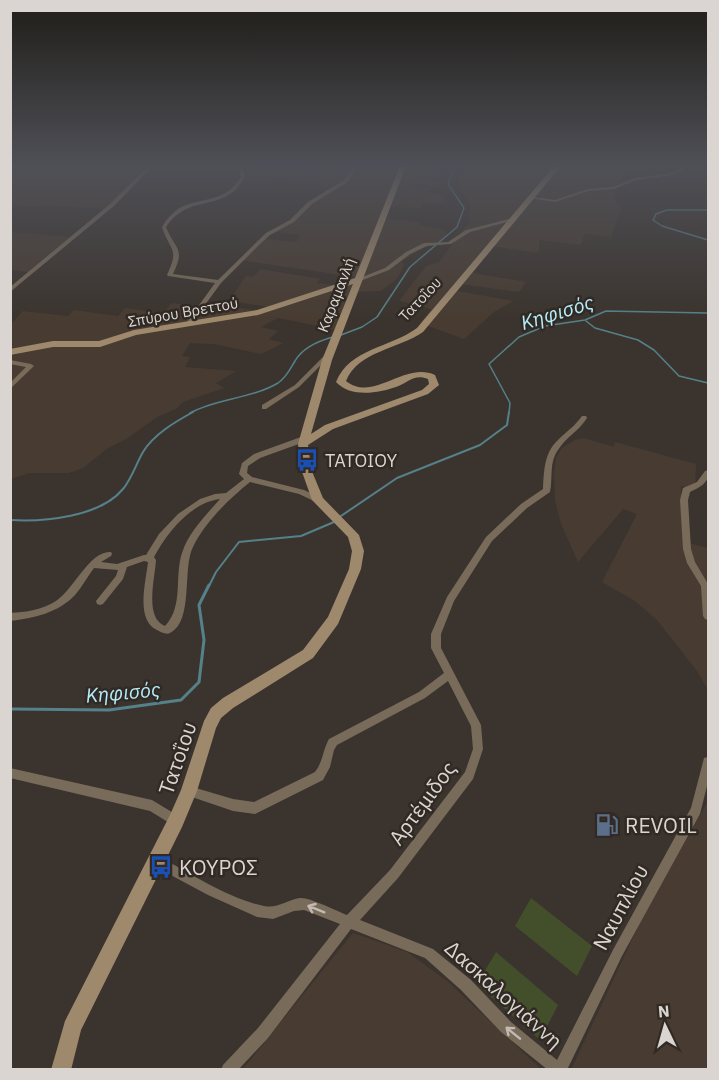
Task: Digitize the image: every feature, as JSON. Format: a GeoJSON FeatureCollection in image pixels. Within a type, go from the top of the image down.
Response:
{"type":"FeatureCollection","features":[{"type":"Feature","properties":{"kind":"street"},"geometry":{"type":"LineString","coordinates":[[10,290],[98,216]]}},
{"type":"Feature","properties":{"kind":"street"},"geometry":{"type":"LineString","coordinates":[[173,216],[164,227],[178,252],[176,265],[170,274],[219,282]]}},
{"type":"Feature","properties":{"kind":"street"},"geometry":{"type":"LineString","coordinates":[[189,323],[219,282],[265,237],[287,225],[296,216]]}},
{"type":"Feature","properties":{"kind":"street","name":"Καραμανλή"},"geometry":{"type":"LineString","coordinates":[[304,440],[330,352],[383,216]]}},
{"type":"Feature","properties":{"kind":"street","name":"Τατοΐου"},"geometry":{"type":"LineString","coordinates":[[304,440],[334,426],[425,392],[434,386],[432,377],[423,373],[410,374],[393,384],[365,389],[350,389],[341,382],[344,374],[364,356],[416,333],[515,216]]}},
{"type":"Feature","properties":{"kind":"street"},"geometry":{"type":"LineString","coordinates":[[357,280],[387,269],[426,244],[449,243],[468,231],[513,219]]}},
{"type":"Feature","properties":{"kind":"street","name":"Σπύρου Βρεττού"},"geometry":{"type":"LineString","coordinates":[[10,352],[57,344],[94,345],[134,333],[265,311],[357,280]]}},
{"type":"Feature","properties":{"kind":"street"},"geometry":{"type":"LineString","coordinates":[[264,407],[297,386],[330,352]]}},
{"type":"Feature","properties":{"kind":"street"},"geometry":{"type":"LineString","coordinates":[[10,362],[31,366],[10,387]]}},
{"type":"Feature","properties":{"kind":"street","name":"Αρτέμιδος"},"geometry":{"type":"LineString","coordinates":[[228,1070],[263,1033],[349,922],[393,874],[468,775],[475,762],[478,749],[476,725],[436,648],[439,625],[450,600],[489,539],[524,506],[548,490],[549,461],[554,448],[573,434],[584,418]]}},
{"type":"Feature","properties":{"kind":"street"},"geometry":{"type":"LineString","coordinates":[[309,419],[312,426],[322,429]]}},
{"type":"Feature","properties":{"kind":"street","name":"Τατοΐου"},"geometry":{"type":"LineString","coordinates":[[304,440],[322,429],[334,426]]}},
{"type":"Feature","properties":{"kind":"street"},"geometry":{"type":"LineString","coordinates":[[304,440],[250,460],[243,474],[249,479],[301,492],[322,504]]}},
{"type":"Feature","properties":{"kind":"street","name":"Τατοΐου"},"geometry":{"type":"LineString","coordinates":[[61,1070],[72,1028],[176,821],[189,791],[209,726],[216,713],[241,693],[308,654],[333,620],[357,562],[357,545],[346,526],[322,504],[306,469],[304,440]]}},
{"type":"Feature","properties":{"kind":"street"},"geometry":{"type":"LineString","coordinates":[[708,473],[700,484],[686,490],[684,500],[687,549],[691,563],[705,586],[708,616]]}},
{"type":"Feature","properties":{"kind":"street"},"geometry":{"type":"LineString","coordinates":[[149,558],[152,563],[148,594],[149,615],[160,628],[167,630],[172,626],[179,609],[184,561],[188,547],[227,496],[249,479]]}},
{"type":"Feature","properties":{"kind":"street"},"geometry":{"type":"LineString","coordinates":[[149,558],[160,538],[194,506],[207,498],[227,496]]}},
{"type":"Feature","properties":{"kind":"street"},"geometry":{"type":"LineString","coordinates":[[10,617],[43,613],[60,603],[70,595],[96,560],[108,554]]}},
{"type":"Feature","properties":{"kind":"street"},"geometry":{"type":"LineString","coordinates":[[93,565],[106,568],[123,567],[140,559],[149,558]]}},
{"type":"Feature","properties":{"kind":"street"},"geometry":{"type":"LineString","coordinates":[[100,601],[120,577],[123,567]]}},
{"type":"Feature","properties":{"kind":"street"},"geometry":{"type":"LineString","coordinates":[[189,791],[232,805],[255,808],[318,777],[326,768],[333,742],[422,695],[449,675]]}},
{"type":"Feature","properties":{"kind":"street","name":"Ναυπλίου"},"geometry":{"type":"LineString","coordinates":[[559,1070],[618,952],[696,810],[708,762]]}},
{"type":"Feature","properties":{"kind":"street"},"geometry":{"type":"LineString","coordinates":[[10,773],[152,806],[176,821]]}},
{"type":"Feature","properties":{"kind":"street","name":"Δασκαλογιάννη"},"geometry":{"type":"LineString","coordinates":[[156,861],[248,907],[267,913],[277,912],[291,904],[304,904],[429,952],[466,985],[506,1027],[559,1070]]}},
{"type":"Feature","properties":{"kind":"shaded area"},"geometry":{"type":"Polygon","coordinates":[[[295,216],[382,216],[421,222],[421,225],[445,230],[447,235],[441,241],[430,243],[401,262],[404,265],[397,279],[381,291],[357,292],[342,331],[278,318],[261,327],[278,331],[269,339],[283,343],[261,354],[214,344],[190,343],[182,356],[190,357],[185,367],[236,371],[216,383],[224,388],[183,402],[176,409],[157,417],[128,438],[108,448],[83,468],[69,473],[29,473],[11,479],[11,321],[14,321],[23,311],[68,316],[74,310],[118,316],[125,308],[163,313],[172,303],[198,307],[203,302],[259,311],[269,307],[229,301],[246,276],[252,277],[261,269],[320,279],[317,283],[335,285],[354,280],[355,277],[239,260],[261,238],[296,242],[301,235],[272,231],[295,216]]]}},
{"type":"Feature","properties":{"kind":"shaded area"},"geometry":{"type":"Polygon","coordinates":[[[469,216],[619,216],[611,237],[584,234],[581,245],[539,240],[539,253],[492,246],[473,273],[526,282],[519,292],[460,284],[457,291],[513,301],[494,312],[464,339],[420,323],[431,309],[399,301],[426,266],[439,262],[469,222],[469,216]]]}},
{"type":"Feature","properties":{"kind":"shaded area"},"geometry":{"type":"Polygon","coordinates":[[[10,232],[70,237],[28,272],[11,270],[10,232]]]}},
{"type":"Feature","properties":{"kind":"shaded area"},"geometry":{"type":"Polygon","coordinates":[[[583,438],[614,447],[615,442],[696,464],[695,489],[681,486],[681,506],[684,542],[708,548],[708,690],[697,671],[657,620],[635,601],[602,582],[637,514],[623,509],[578,562],[561,524],[555,500],[554,474],[556,458],[562,448],[583,438]]]}},
{"type":"Feature","properties":{"kind":"shaded area"},"geometry":{"type":"Polygon","coordinates":[[[708,801],[708,1069],[571,1070],[645,912],[708,801]]]}},
{"type":"Feature","properties":{"kind":"shaded area"},"geometry":{"type":"Polygon","coordinates":[[[353,933],[407,952],[447,981],[541,1069],[243,1069],[353,933]]]}},
{"type":"Feature","properties":{"kind":"green space"},"geometry":{"type":"Polygon","coordinates":[[[531,898],[592,946],[577,976],[515,926],[531,898]]]}},
{"type":"Feature","properties":{"kind":"green space"},"geometry":{"type":"Polygon","coordinates":[[[496,952],[558,1005],[540,1040],[477,984],[496,952]]]}},
{"type":"Feature","properties":{"kind":"waterway"},"geometry":{"type":"LineString","coordinates":[[341,335],[362,327],[377,317],[410,267],[457,227],[461,216]]}},
{"type":"Feature","properties":{"kind":"waterway","name":"Κηφισός"},"geometry":{"type":"LineString","coordinates":[[655,216],[653,220],[662,226],[708,240]]}},
{"type":"Feature","properties":{"kind":"waterway","name":"Κηφισός"},"geometry":{"type":"LineString","coordinates":[[509,413],[510,403],[489,364],[519,337],[545,326],[585,320],[606,311],[708,313]]}},
{"type":"Feature","properties":{"kind":"waterway"},"geometry":{"type":"LineString","coordinates":[[586,321],[595,328],[638,340],[654,350],[679,376],[708,383]]}},
{"type":"Feature","properties":{"kind":"waterway"},"geometry":{"type":"LineString","coordinates":[[190,413],[278,383],[286,376],[302,352],[316,343],[333,337]]}},
{"type":"Feature","properties":{"kind":"waterway"},"geometry":{"type":"LineString","coordinates":[[10,520],[39,520],[71,516],[100,506],[123,489],[143,452],[153,440],[172,424],[193,412]]}},
{"type":"Feature","properties":{"kind":"waterway","name":"Κηφισός"},"geometry":{"type":"LineString","coordinates":[[338,518],[397,478],[480,445],[507,425],[509,412]]}},
{"type":"Feature","properties":{"kind":"waterway","name":"Κηφισός"},"geometry":{"type":"LineString","coordinates":[[209,586],[216,572],[239,542],[301,536],[334,522]]}},
{"type":"Feature","properties":{"kind":"waterway","name":"Κηφισός"},"geometry":{"type":"LineString","coordinates":[[10,709],[109,710],[181,700],[199,682],[204,640],[199,605],[209,585]]}},
{"type":"Feature","properties":{"kind":"place","name":"ΤΑΤΟΙΟΥ"},"geometry":{"type":"Point","coordinates":[307,460]}},
{"type":"Feature","properties":{"kind":"place","name":"REVOIL"},"geometry":{"type":"Point","coordinates":[607,825]}},
{"type":"Feature","properties":{"kind":"place","name":"ΚΟΥΡΟΣ"},"geometry":{"type":"Point","coordinates":[161,867]}}]}
